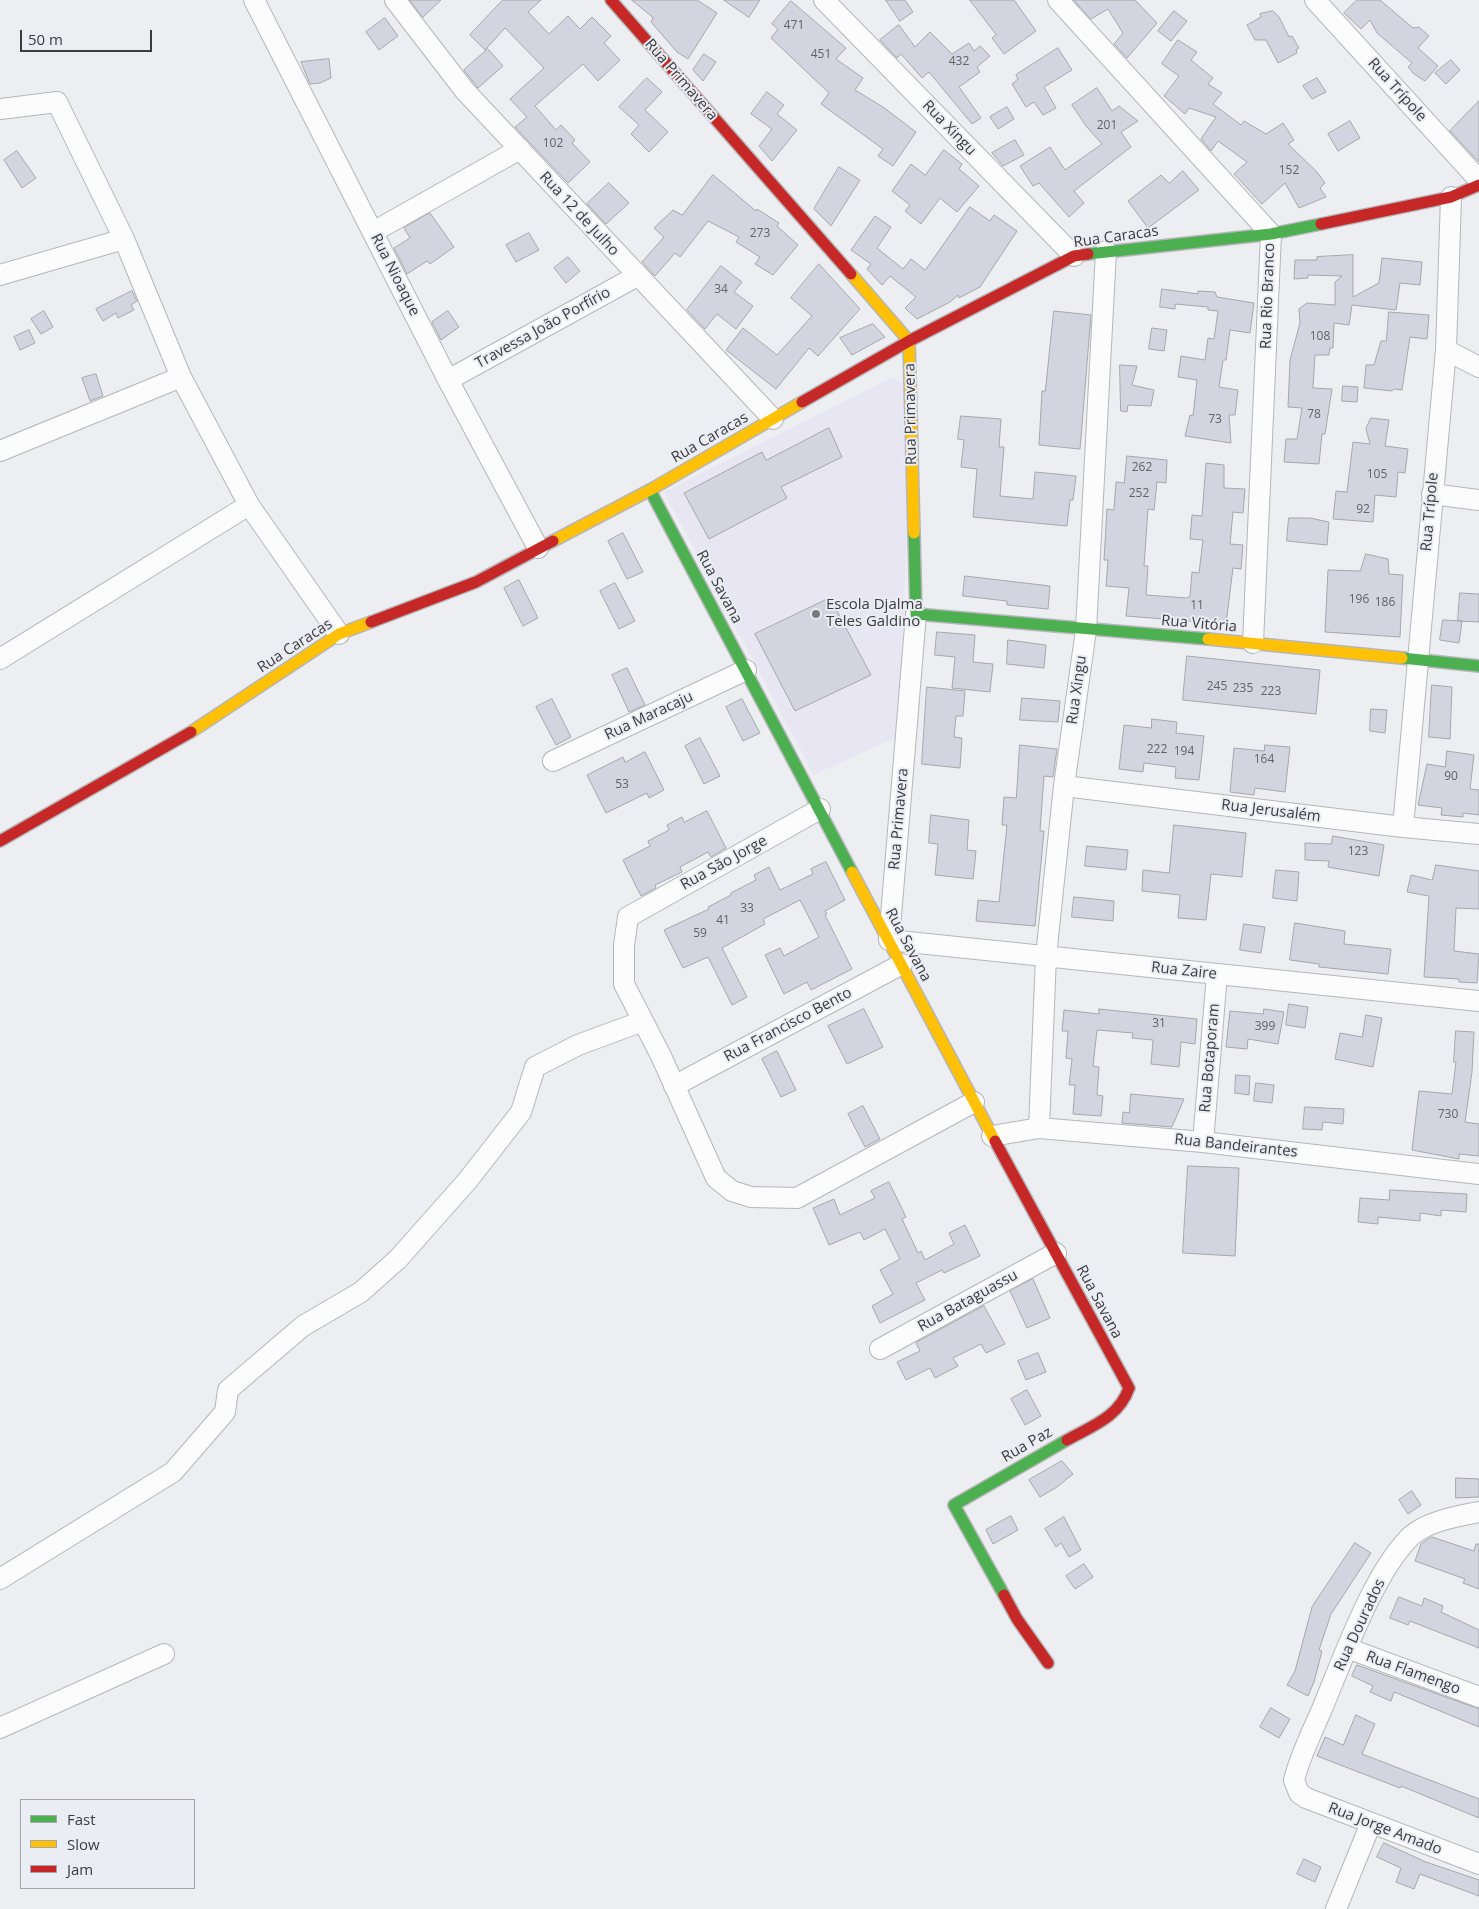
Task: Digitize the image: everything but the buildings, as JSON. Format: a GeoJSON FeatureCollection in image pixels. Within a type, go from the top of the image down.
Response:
{"type":"FeatureCollection","features":[{"type":"Feature","properties":{"kind":"street","name":"Rua Nioaque"},"geometry":{"type":"LineString","coordinates":[[254,0],[448,380],[538,548]]}},
{"type":"Feature","properties":{"kind":"street","name":"Rua 12 de Julho"},"geometry":{"type":"LineString","coordinates":[[395,0],[412,25],[465,91],[773,419]]}},
{"type":"Feature","properties":{"kind":"street","name":"Rua Primavera"},"geometry":{"type":"LineString","coordinates":[[610,0],[909,341],[916,614],[889,940]]}},
{"type":"Feature","properties":{"kind":"street","name":"Rua Xingu"},"geometry":{"type":"LineString","coordinates":[[824,0],[1074,256]]}},
{"type":"Feature","properties":{"kind":"street","name":"Rua Rio Branco"},"geometry":{"type":"LineString","coordinates":[[1058,0],[1271,234],[1253,643]]}},
{"type":"Feature","properties":{"kind":"street","name":"Rua Trípole"},"geometry":{"type":"LineString","coordinates":[[1315,0],[1479,180]]}},
{"type":"Feature","properties":{"kind":"street"},"geometry":{"type":"LineString","coordinates":[[0,109],[57,102],[124,239],[181,377],[249,505],[339,634]]}},
{"type":"Feature","properties":{"kind":"street"},"geometry":{"type":"LineString","coordinates":[[373,232],[520,149]]}},
{"type":"Feature","properties":{"kind":"street","name":"Rua Caracas"},"geometry":{"type":"LineString","coordinates":[[0,841],[188,734],[339,634],[476,582],[650,490],[909,341],[1074,256],[1271,234],[1451,197],[1479,185]]}},
{"type":"Feature","properties":{"kind":"street","name":"Rua Trípole"},"geometry":{"type":"LineString","coordinates":[[1403,827],[1446,350],[1451,197]]}},
{"type":"Feature","properties":{"kind":"street"},"geometry":{"type":"LineString","coordinates":[[0,275],[124,239]]}},
{"type":"Feature","properties":{"kind":"street","name":"Rua Xingu"},"geometry":{"type":"LineString","coordinates":[[1039,1128],[1046,956],[1064,786],[1086,630],[1106,251]]}},
{"type":"Feature","properties":{"kind":"street","name":"Travessa João Porfírio"},"geometry":{"type":"LineString","coordinates":[[448,380],[637,276]]}},
{"type":"Feature","properties":{"kind":"street"},"geometry":{"type":"LineString","coordinates":[[1446,350],[1479,367]]}},
{"type":"Feature","properties":{"kind":"street"},"geometry":{"type":"LineString","coordinates":[[0,451],[181,377]]}},
{"type":"Feature","properties":{"kind":"street","name":"Rua Savana"},"geometry":{"type":"LineString","coordinates":[[650,490],[992,1136],[1129,1388],[1116,1412]]}},
{"type":"Feature","properties":{"kind":"street"},"geometry":{"type":"LineString","coordinates":[[1432,494],[1479,500]]}},
{"type":"Feature","properties":{"kind":"street"},"geometry":{"type":"LineString","coordinates":[[0,659],[249,505]]}},
{"type":"Feature","properties":{"kind":"street","name":"Rua Vitória"},"geometry":{"type":"LineString","coordinates":[[916,614],[1253,643],[1417,662],[1479,666]]}},
{"type":"Feature","properties":{"kind":"street","name":"Rua Maracaju"},"geometry":{"type":"LineString","coordinates":[[553,761],[746,670]]}},
{"type":"Feature","properties":{"kind":"street","name":"Rua Jerusalém"},"geometry":{"type":"LineString","coordinates":[[1064,786],[1403,827],[1479,834]]}},
{"type":"Feature","properties":{"kind":"street","name":"Rua São Jorge"},"geometry":{"type":"LineString","coordinates":[[643,1021],[624,984],[624,945],[628,916],[820,809]]}},
{"type":"Feature","properties":{"kind":"street","name":"Rua Zaire"},"geometry":{"type":"LineString","coordinates":[[889,940],[1479,1001]]}},
{"type":"Feature","properties":{"kind":"street","name":"Rua Francisco Bento"},"geometry":{"type":"LineString","coordinates":[[674,1086],[902,964]]}},
{"type":"Feature","properties":{"kind":"street","name":"Rua Botaporam"},"geometry":{"type":"LineString","coordinates":[[1203,1142],[1217,974]]}},
{"type":"Feature","properties":{"kind":"street"},"geometry":{"type":"LineString","coordinates":[[0,1579],[173,1472],[224,1412],[228,1390],[303,1326],[361,1292],[398,1259],[468,1180],[521,1112],[535,1067],[578,1045],[643,1021],[716,1178],[724,1187],[751,1197],[797,1198],[808,1194],[974,1102]]}},
{"type":"Feature","properties":{"kind":"street","name":"Rua Bandeirantes"},"geometry":{"type":"LineString","coordinates":[[992,1136],[1039,1128],[1203,1142],[1479,1174]]}},
{"type":"Feature","properties":{"kind":"street","name":"Rua Bataguassu"},"geometry":{"type":"LineString","coordinates":[[880,1349],[1056,1253]]}},
{"type":"Feature","properties":{"kind":"street","name":"Rua Paz"},"geometry":{"type":"LineString","coordinates":[[1048,1663],[1017,1619],[954,1504],[1116,1412]]}},
{"type":"Feature","properties":{"kind":"street","name":"Rua Dourados"},"geometry":{"type":"LineString","coordinates":[[1295,1788],[1295,1773],[1347,1648],[1378,1583],[1401,1548],[1413,1535],[1426,1527],[1473,1517]]}},
{"type":"Feature","properties":{"kind":"street","name":"Rua Flamengo"},"geometry":{"type":"LineString","coordinates":[[1347,1648],[1479,1697]]}},
{"type":"Feature","properties":{"kind":"street"},"geometry":{"type":"LineString","coordinates":[[0,1728],[164,1654]]}},
{"type":"Feature","properties":{"kind":"street","name":"Rua Jorge Amado"},"geometry":{"type":"LineString","coordinates":[[1295,1788],[1306,1798],[1479,1864]]}},
{"type":"Feature","properties":{"kind":"street"},"geometry":{"type":"LineString","coordinates":[[1336,1909],[1371,1823]]}},
{"type":"Feature","properties":{"kind":"shaded area","name":"Escola Djalma Teles Galdino"},"geometry":{"type":"Polygon","coordinates":[[[891,378],[912,386],[899,736],[814,775],[664,492],[891,378]]]}},
{"type":"Feature","properties":{"kind":"traffic: fast"},"geometry":{"type":"LineString","coordinates":[[1088,254],[1271,234],[1321,224]]}},
{"type":"Feature","properties":{"kind":"traffic: fast"},"geometry":{"type":"LineString","coordinates":[[650,490],[852,872]]}},
{"type":"Feature","properties":{"kind":"traffic: fast"},"geometry":{"type":"LineString","coordinates":[[914,533],[916,614],[1208,639]]}},
{"type":"Feature","properties":{"kind":"traffic: fast"},"geometry":{"type":"LineString","coordinates":[[1402,658],[1479,666]]}},
{"type":"Feature","properties":{"kind":"traffic: fast"},"geometry":{"type":"LineString","coordinates":[[1004,1595],[954,1505],[1067,1440]]}},
{"type":"Feature","properties":{"kind":"traffic: slow"},"geometry":{"type":"LineString","coordinates":[[851,274],[909,341],[914,533]]}},
{"type":"Feature","properties":{"kind":"traffic: slow"},"geometry":{"type":"LineString","coordinates":[[553,541],[650,490],[802,402]]}},
{"type":"Feature","properties":{"kind":"traffic: slow"},"geometry":{"type":"LineString","coordinates":[[191,732],[339,634],[371,622]]}},
{"type":"Feature","properties":{"kind":"traffic: slow"},"geometry":{"type":"LineString","coordinates":[[1208,639],[1402,658]]}},
{"type":"Feature","properties":{"kind":"traffic: slow"},"geometry":{"type":"LineString","coordinates":[[852,872],[995,1141]]}},
{"type":"Feature","properties":{"kind":"traffic: jam"},"geometry":{"type":"LineString","coordinates":[[611,0],[851,274]]}},
{"type":"Feature","properties":{"kind":"traffic: jam"},"geometry":{"type":"LineString","coordinates":[[1321,224],[1451,197],[1479,185]]}},
{"type":"Feature","properties":{"kind":"traffic: jam"},"geometry":{"type":"LineString","coordinates":[[802,402],[909,341],[1074,256],[1088,254]]}},
{"type":"Feature","properties":{"kind":"traffic: jam"},"geometry":{"type":"LineString","coordinates":[[371,622],[476,582],[553,541]]}},
{"type":"Feature","properties":{"kind":"traffic: jam"},"geometry":{"type":"LineString","coordinates":[[0,841],[191,732]]}},
{"type":"Feature","properties":{"kind":"traffic: jam"},"geometry":{"type":"LineString","coordinates":[[995,1141],[1129,1388],[1112,1414],[1067,1440]]}},
{"type":"Feature","properties":{"kind":"traffic: jam"},"geometry":{"type":"LineString","coordinates":[[1004,1595],[1017,1619],[1048,1663]]}},
{"type":"Feature","properties":{"kind":"place","name":"Escola Djalma Teles Galdino"},"geometry":{"type":"Point","coordinates":[816,614]}}]}
